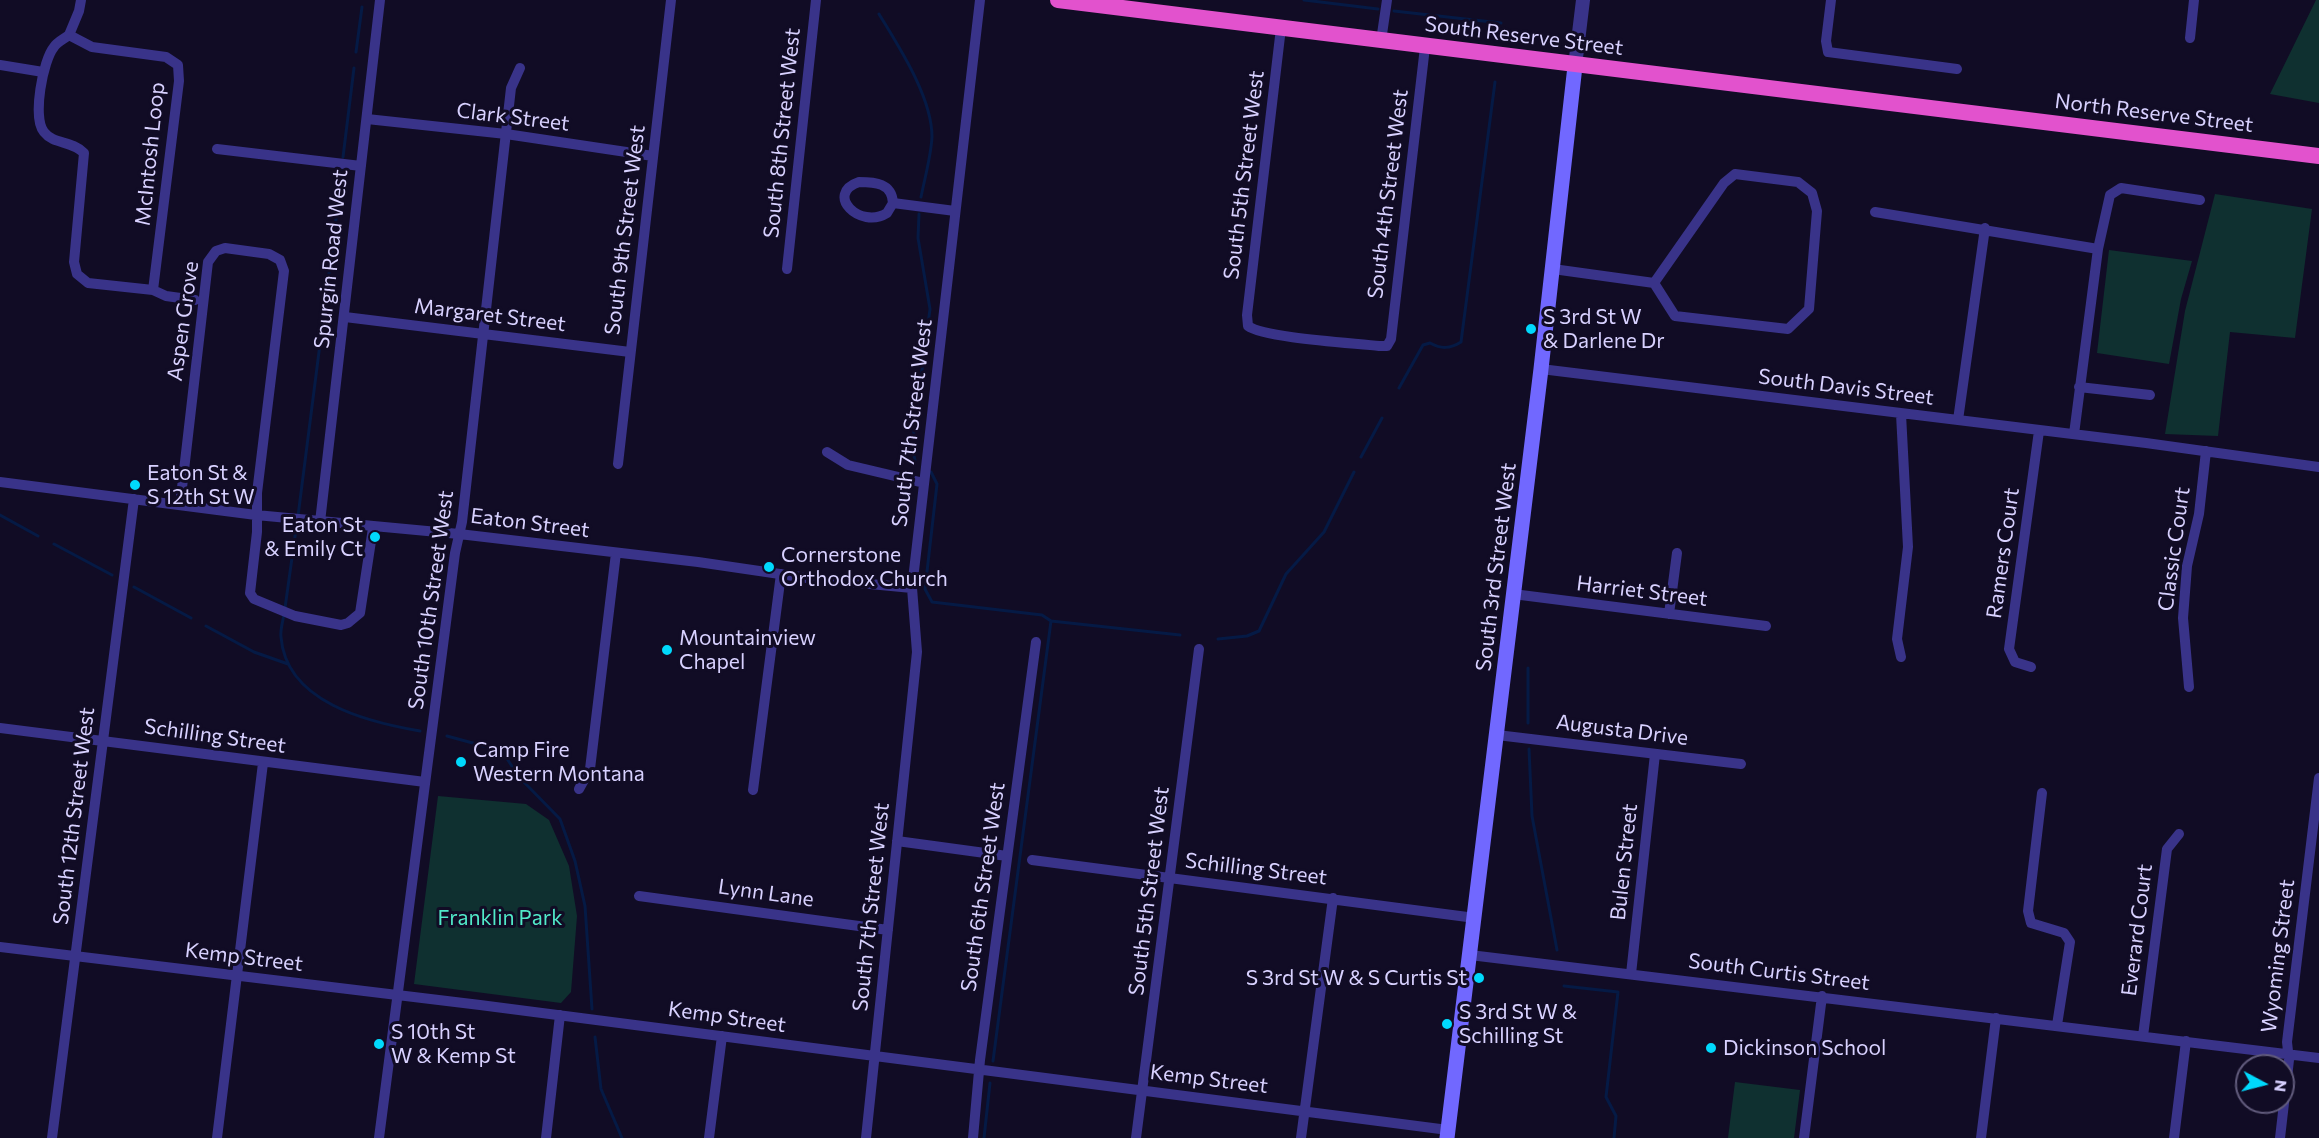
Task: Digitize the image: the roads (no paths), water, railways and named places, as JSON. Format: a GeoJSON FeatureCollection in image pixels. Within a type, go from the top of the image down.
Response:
{"type":"FeatureCollection","features":[{"type":"Feature","properties":{"kind":"highway","name":"South Reserve Street"},"geometry":{"type":"LineString","coordinates":[[1058,0],[1984,115]]}},
{"type":"Feature","properties":{"kind":"highway","name":"North Reserve Street"},"geometry":{"type":"LineString","coordinates":[[1984,115],[2319,156]]}},
{"type":"Feature","properties":{"kind":"main road","name":"South 3rd Street West"},"geometry":{"type":"LineString","coordinates":[[1447,1134],[1553,269],[1575,66]]}},
{"type":"Feature","properties":{"kind":"street"},"geometry":{"type":"LineString","coordinates":[[81,0],[80,11],[69,35],[54,46],[43,72],[39,115],[42,130],[52,139],[75,144],[84,153],[74,262],[77,274],[88,283],[153,290],[166,296],[195,300]]}},
{"type":"Feature","properties":{"kind":"street","name":"Spurgin Road West"},"geometry":{"type":"LineString","coordinates":[[320,522],[380,0]]}},
{"type":"Feature","properties":{"kind":"street","name":"South 9th Street West"},"geometry":{"type":"LineString","coordinates":[[618,464],[671,0]]}},
{"type":"Feature","properties":{"kind":"street","name":"South 8th Street West"},"geometry":{"type":"LineString","coordinates":[[787,269],[816,0]]}},
{"type":"Feature","properties":{"kind":"street","name":"South 7th Street West"},"geometry":{"type":"LineString","coordinates":[[866,1138],[917,652],[912,588],[980,0]]}},
{"type":"Feature","properties":{"kind":"street"},"geometry":{"type":"LineString","coordinates":[[1381,41],[1387,0]]}},
{"type":"Feature","properties":{"kind":"street","name":"South 3rd Street West"},"geometry":{"type":"LineString","coordinates":[[1575,66],[1583,0]]}},
{"type":"Feature","properties":{"kind":"street"},"geometry":{"type":"LineString","coordinates":[[1831,0],[1826,41],[1828,52],[1957,69]]}},
{"type":"Feature","properties":{"kind":"street"},"geometry":{"type":"LineString","coordinates":[[2190,38],[2194,0]]}},
{"type":"Feature","properties":{"kind":"street","name":"South 5th Street West"},"geometry":{"type":"LineString","coordinates":[[1281,28],[1248,326],[1253,330],[1278,334],[1387,346]]}},
{"type":"Feature","properties":{"kind":"street","name":"McIntosh Loop"},"geometry":{"type":"LineString","coordinates":[[69,35],[92,47],[166,57],[178,65],[179,81],[153,290]]}},
{"type":"Feature","properties":{"kind":"street","name":"South 4th Street West"},"geometry":{"type":"LineString","coordinates":[[1387,346],[1391,339],[1425,47]]}},
{"type":"Feature","properties":{"kind":"street"},"geometry":{"type":"LineString","coordinates":[[0,65],[43,72]]}},
{"type":"Feature","properties":{"kind":"street","name":"South 10th Street West"},"geometry":{"type":"LineString","coordinates":[[379,1138],[459,534],[511,88],[520,68]]}},
{"type":"Feature","properties":{"kind":"street","name":"Clark Street"},"geometry":{"type":"LineString","coordinates":[[367,119],[506,134],[653,156]]}},
{"type":"Feature","properties":{"kind":"street"},"geometry":{"type":"LineString","coordinates":[[217,149],[362,166]]}},
{"type":"Feature","properties":{"kind":"street"},"geometry":{"type":"LineString","coordinates":[[1553,269],[1654,283],[1675,316],[1788,329],[1809,309],[1817,211],[1812,193],[1798,182],[1735,174],[1724,183],[1654,283]]}},
{"type":"Feature","properties":{"kind":"street"},"geometry":{"type":"LineString","coordinates":[[855,183],[878,183],[890,190],[893,203],[884,215],[859,215],[848,207],[845,196],[855,183]]}},
{"type":"Feature","properties":{"kind":"street"},"geometry":{"type":"LineString","coordinates":[[2074,434],[2098,249],[2110,195],[2121,188],[2200,200]]}},
{"type":"Feature","properties":{"kind":"street"},"geometry":{"type":"LineString","coordinates":[[893,203],[955,211]]}},
{"type":"Feature","properties":{"kind":"street"},"geometry":{"type":"LineString","coordinates":[[1875,212],[1985,228],[2098,249]]}},
{"type":"Feature","properties":{"kind":"street"},"geometry":{"type":"LineString","coordinates":[[1958,420],[1985,228]]}},
{"type":"Feature","properties":{"kind":"street","name":"Aspen Grove"},"geometry":{"type":"LineString","coordinates":[[180,505],[208,262],[216,252],[225,248],[269,254],[280,260],[284,271],[256,515],[257,532],[250,593],[254,599],[295,616],[341,625],[348,623],[360,613],[373,528]]}},
{"type":"Feature","properties":{"kind":"street","name":"Margaret Street"},"geometry":{"type":"LineString","coordinates":[[345,317],[630,352]]}},
{"type":"Feature","properties":{"kind":"street","name":"South Davis Street"},"geometry":{"type":"LineString","coordinates":[[1541,369],[2146,443],[2319,467]]}},
{"type":"Feature","properties":{"kind":"street"},"geometry":{"type":"LineString","coordinates":[[2079,387],[2150,395]]}},
{"type":"Feature","properties":{"kind":"street"},"geometry":{"type":"LineString","coordinates":[[1901,414],[1908,547],[1897,639],[1901,657]]}},
{"type":"Feature","properties":{"kind":"street","name":"Ramers Court"},"geometry":{"type":"LineString","coordinates":[[2031,667],[2015,662],[2010,650],[2039,431]]}},
{"type":"Feature","properties":{"kind":"street","name":"Classic Court"},"geometry":{"type":"LineString","coordinates":[[2189,687],[2183,618],[2187,566],[2199,514],[2206,451]]}},
{"type":"Feature","properties":{"kind":"street"},"geometry":{"type":"LineString","coordinates":[[827,452],[848,465],[924,483]]}},
{"type":"Feature","properties":{"kind":"street","name":"Eaton Street"},"geometry":{"type":"LineString","coordinates":[[0,482],[297,520],[459,534],[912,588]]}},
{"type":"Feature","properties":{"kind":"street","name":"South 12th Street West"},"geometry":{"type":"LineString","coordinates":[[52,1138],[134,499]]}},
{"type":"Feature","properties":{"kind":"street"},"geometry":{"type":"LineString","coordinates":[[579,789],[590,769],[616,553]]}},
{"type":"Feature","properties":{"kind":"street"},"geometry":{"type":"LineString","coordinates":[[1669,614],[1677,554]]}},
{"type":"Feature","properties":{"kind":"street"},"geometry":{"type":"LineString","coordinates":[[753,790],[781,574]]}},
{"type":"Feature","properties":{"kind":"street","name":"Harriet Street"},"geometry":{"type":"LineString","coordinates":[[1513,594],[1766,626]]}},
{"type":"Feature","properties":{"kind":"street","name":"South 6th Street West"},"geometry":{"type":"LineString","coordinates":[[973,1138],[1007,856],[1036,642]]}},
{"type":"Feature","properties":{"kind":"street","name":"South 5th Street West"},"geometry":{"type":"LineString","coordinates":[[1136,1138],[1199,649]]}},
{"type":"Feature","properties":{"kind":"street","name":"Schilling Street"},"geometry":{"type":"LineString","coordinates":[[0,728],[425,782]]}},
{"type":"Feature","properties":{"kind":"street","name":"Augusta Drive"},"geometry":{"type":"LineString","coordinates":[[1497,735],[1742,764]]}},
{"type":"Feature","properties":{"kind":"street","name":"Bulen Street"},"geometry":{"type":"LineString","coordinates":[[1631,974],[1655,754]]}},
{"type":"Feature","properties":{"kind":"street"},"geometry":{"type":"LineString","coordinates":[[217,1138],[263,762]]}},
{"type":"Feature","properties":{"kind":"street","name":"Wyoming Street"},"geometry":{"type":"LineString","coordinates":[[2280,1138],[2289,1060],[2286,1053],[2319,778]]}},
{"type":"Feature","properties":{"kind":"street"},"geometry":{"type":"LineString","coordinates":[[2042,793],[2028,911],[2031,923],[2064,933],[2070,942],[2056,1025]]}},
{"type":"Feature","properties":{"kind":"street","name":"Everard Court"},"geometry":{"type":"LineString","coordinates":[[2143,1035],[2167,849],[2179,834]]}},
{"type":"Feature","properties":{"kind":"street"},"geometry":{"type":"LineString","coordinates":[[897,842],[1007,856]]}},
{"type":"Feature","properties":{"kind":"street","name":"Schilling Street"},"geometry":{"type":"LineString","coordinates":[[1032,860],[1475,918]]}},
{"type":"Feature","properties":{"kind":"street","name":"Lynn Lane"},"geometry":{"type":"LineString","coordinates":[[639,896],[888,930]]}},
{"type":"Feature","properties":{"kind":"street"},"geometry":{"type":"LineString","coordinates":[[1301,1138],[1333,898]]}},
{"type":"Feature","properties":{"kind":"street","name":"Kemp Street"},"geometry":{"type":"LineString","coordinates":[[0,947],[1143,1090],[1304,1111],[1447,1134]]}},
{"type":"Feature","properties":{"kind":"street","name":"South Curtis Street"},"geometry":{"type":"LineString","coordinates":[[1470,955],[2319,1058]]}},
{"type":"Feature","properties":{"kind":"street"},"geometry":{"type":"LineString","coordinates":[[1804,1138],[1822,996]]}},
{"type":"Feature","properties":{"kind":"street"},"geometry":{"type":"LineString","coordinates":[[546,1138],[560,1016]]}},
{"type":"Feature","properties":{"kind":"street"},"geometry":{"type":"LineString","coordinates":[[1981,1138],[1996,1018]]}},
{"type":"Feature","properties":{"kind":"street"},"geometry":{"type":"LineString","coordinates":[[709,1138],[722,1036]]}},
{"type":"Feature","properties":{"kind":"street"},"geometry":{"type":"LineString","coordinates":[[2174,1138],[2186,1041]]}},
{"type":"Feature","properties":{"kind":"waterway"},"geometry":{"type":"LineString","coordinates":[[1304,0],[1378,9]]}},
{"type":"Feature","properties":{"kind":"waterway"},"geometry":{"type":"LineString","coordinates":[[356,52],[362,7]]}},
{"type":"Feature","properties":{"kind":"waterway"},"geometry":{"type":"LineString","coordinates":[[1394,11],[1501,23]]}},
{"type":"Feature","properties":{"kind":"waterway"},"geometry":{"type":"LineString","coordinates":[[879,14],[921,89],[931,122],[932,137],[921,197]]}},
{"type":"Feature","properties":{"kind":"waterway"},"geometry":{"type":"LineString","coordinates":[[343,157],[354,68]]}},
{"type":"Feature","properties":{"kind":"waterway"},"geometry":{"type":"LineString","coordinates":[[1399,388],[1423,345],[1430,343],[1446,347],[1461,342],[1495,82]]}},
{"type":"Feature","properties":{"kind":"waterway"},"geometry":{"type":"LineString","coordinates":[[298,516],[342,172]]}},
{"type":"Feature","properties":{"kind":"waterway"},"geometry":{"type":"LineString","coordinates":[[915,460],[912,447],[930,309],[918,238],[919,214]]}},
{"type":"Feature","properties":{"kind":"waterway"},"geometry":{"type":"LineString","coordinates":[[1361,457],[1382,418]]}},
{"type":"Feature","properties":{"kind":"waterway"},"geometry":{"type":"LineString","coordinates":[[931,472],[937,484],[925,589],[932,602],[1042,615],[1051,621],[993,1061]]}},
{"type":"Feature","properties":{"kind":"waterway"},"geometry":{"type":"LineString","coordinates":[[1218,639],[1247,636],[1259,631],[1286,574],[1324,532],[1354,472]]}},
{"type":"Feature","properties":{"kind":"waterway"},"geometry":{"type":"LineString","coordinates":[[0,515],[38,536]]}},
{"type":"Feature","properties":{"kind":"waterway"},"geometry":{"type":"LineString","coordinates":[[285,608],[297,522]]}},
{"type":"Feature","properties":{"kind":"waterway"},"geometry":{"type":"LineString","coordinates":[[54,544],[112,575]]}},
{"type":"Feature","properties":{"kind":"waterway"},"geometry":{"type":"LineString","coordinates":[[134,587],[191,618]]}},
{"type":"Feature","properties":{"kind":"waterway"},"geometry":{"type":"LineString","coordinates":[[284,614],[281,634],[286,659],[297,678],[313,693],[332,705],[354,714],[377,722],[420,731]]}},
{"type":"Feature","properties":{"kind":"waterway"},"geometry":{"type":"LineString","coordinates":[[1051,621],[1180,635]]}},
{"type":"Feature","properties":{"kind":"waterway"},"geometry":{"type":"LineString","coordinates":[[206,626],[254,652],[288,664]]}},
{"type":"Feature","properties":{"kind":"waterway"},"geometry":{"type":"LineString","coordinates":[[1528,668],[1528,723]]}},
{"type":"Feature","properties":{"kind":"waterway"},"geometry":{"type":"LineString","coordinates":[[447,736],[502,751],[519,777],[560,819],[575,861],[585,906],[592,1009]]}},
{"type":"Feature","properties":{"kind":"waterway"},"geometry":{"type":"LineString","coordinates":[[1529,749],[1532,816],[1557,950]]}},
{"type":"Feature","properties":{"kind":"waterway"},"geometry":{"type":"LineString","coordinates":[[1564,986],[1618,992],[1606,1097],[1616,1116],[1614,1138]]}},
{"type":"Feature","properties":{"kind":"waterway"},"geometry":{"type":"LineString","coordinates":[[595,1037],[601,1089],[622,1138]]}},
{"type":"Feature","properties":{"kind":"waterway"},"geometry":{"type":"LineString","coordinates":[[984,1138],[990,1083]]}},
{"type":"Feature","properties":{"kind":"place","name":"S 3rd St W & Darlene Dr"},"geometry":{"type":"Point","coordinates":[1531,329]}},
{"type":"Feature","properties":{"kind":"place","name":"Eaton St & S 12th St W"},"geometry":{"type":"Point","coordinates":[135,485]}},
{"type":"Feature","properties":{"kind":"place","name":"Eaton St & Emily Ct"},"geometry":{"type":"Point","coordinates":[375,537]}},
{"type":"Feature","properties":{"kind":"place","name":"Cornerstone Orthodox Church"},"geometry":{"type":"Point","coordinates":[769,567]}},
{"type":"Feature","properties":{"kind":"place","name":"Mountainview Chapel"},"geometry":{"type":"Point","coordinates":[667,650]}},
{"type":"Feature","properties":{"kind":"place","name":"Camp Fire Western Montana"},"geometry":{"type":"Point","coordinates":[461,762]}},
{"type":"Feature","properties":{"kind":"place","name":"S 3rd St W & S Curtis St"},"geometry":{"type":"Point","coordinates":[1479,978]}},
{"type":"Feature","properties":{"kind":"place","name":"S 3rd St W & Schilling St"},"geometry":{"type":"Point","coordinates":[1447,1024]}},
{"type":"Feature","properties":{"kind":"place","name":"S 10th St W & Kemp St"},"geometry":{"type":"Point","coordinates":[379,1044]}},
{"type":"Feature","properties":{"kind":"place","name":"Dickinson School"},"geometry":{"type":"Point","coordinates":[1711,1048]}},
{"type":"Feature","properties":{"kind":"park label","name":"Franklin Park"},"geometry":{"type":"Point","coordinates":[500,918]}}]}
